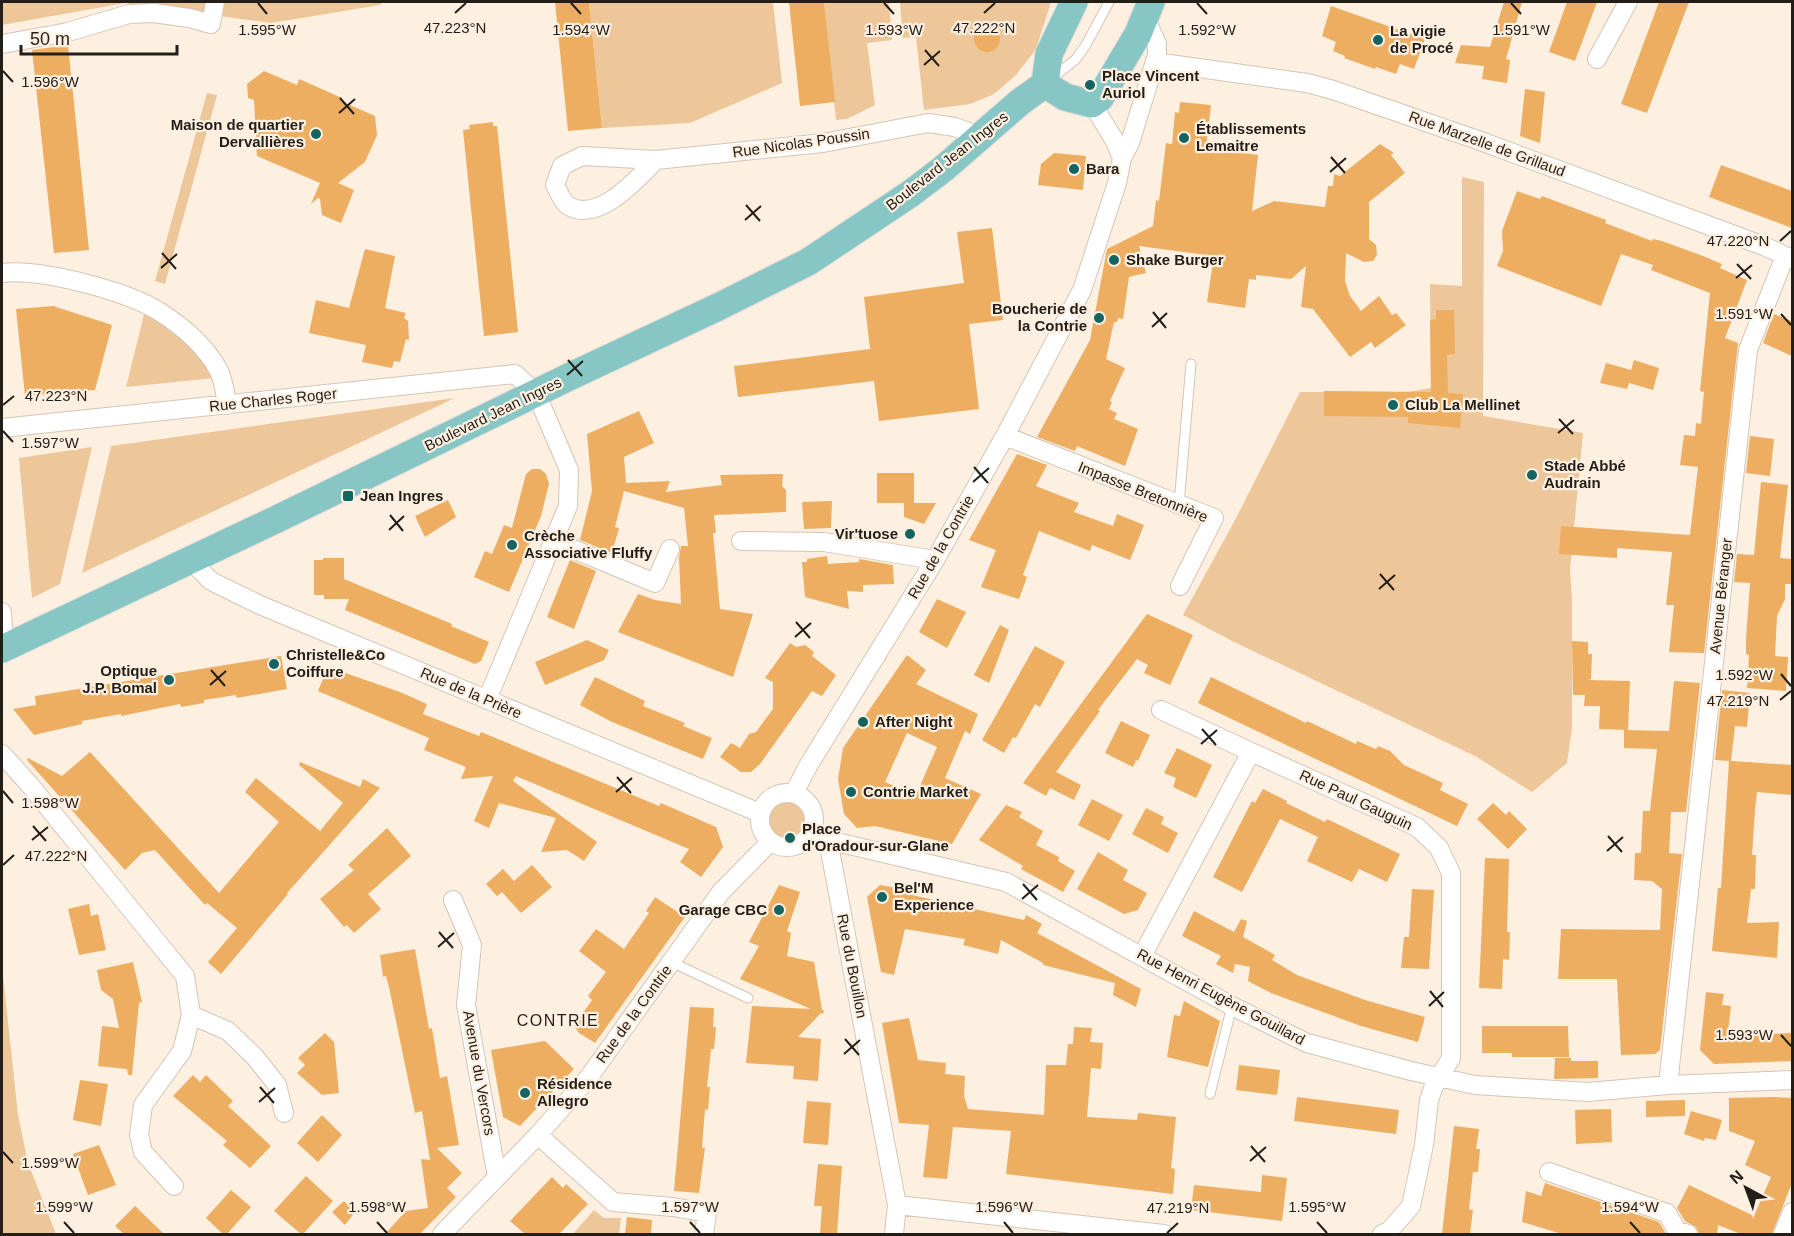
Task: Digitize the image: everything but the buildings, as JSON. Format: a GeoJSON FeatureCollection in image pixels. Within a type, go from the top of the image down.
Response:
{"type":"FeatureCollection","features":[{"type":"Feature","properties":{"kind":"main road"},"geometry":{"type":"LineString","coordinates":[[1074,2],[1049,54],[1045,84],[1065,97],[1092,104],[1100,98],[1110,84],[1148,9]]}},
{"type":"Feature","properties":{"kind":"main road","name":"Boulevard Jean Ingres"},"geometry":{"type":"LineString","coordinates":[[5,647],[718,307],[807,262],[910,194],[943,169],[1020,102],[1045,84]]}},
{"type":"Feature","properties":{"kind":"street"},"geometry":{"type":"LineString","coordinates":[[2,44],[68,32],[129,14],[160,14],[211,24],[215,2]]}},
{"type":"Feature","properties":{"kind":"street"},"geometry":{"type":"LineString","coordinates":[[1597,59],[1628,2]]}},
{"type":"Feature","properties":{"kind":"street"},"geometry":{"type":"LineString","coordinates":[[1122,158],[1163,63],[1148,9]]}},
{"type":"Feature","properties":{"kind":"street","name":"Rue Marzelle de Grillaud"},"geometry":{"type":"LineString","coordinates":[[1163,63],[1306,83],[1334,90],[1475,139],[1764,246],[1789,258]]}},
{"type":"Feature","properties":{"kind":"street"},"geometry":{"type":"LineString","coordinates":[[1092,104],[1115,141],[1122,158]]}},
{"type":"Feature","properties":{"kind":"street","name":"Rue Nicolas Poussin"},"geometry":{"type":"LineString","coordinates":[[656,160],[605,206],[585,211],[566,204],[555,185],[562,166],[582,156],[656,160],[823,143],[928,123],[955,127],[979,136]]}},
{"type":"Feature","properties":{"kind":"street","name":"Rue de la Contrie"},"geometry":{"type":"LineString","coordinates":[[794,793],[808,766],[935,560],[1005,436],[1082,290],[1117,183],[1122,158]]}},
{"type":"Feature","properties":{"kind":"street","name":"Avenue Béranger"},"geometry":{"type":"LineString","coordinates":[[1668,1085],[1748,350],[1789,258]]}},
{"type":"Feature","properties":{"kind":"street"},"geometry":{"type":"LineString","coordinates":[[2,273],[39,273],[75,281],[146,305],[159,312],[194,340],[214,362],[219,372],[227,405]]}},
{"type":"Feature","properties":{"kind":"street","name":"Rue Charles Roger"},"geometry":{"type":"LineString","coordinates":[[2,428],[515,374],[536,393]]}},
{"type":"Feature","properties":{"kind":"street"},"geometry":{"type":"LineString","coordinates":[[487,700],[568,506],[569,470],[536,393]]}},
{"type":"Feature","properties":{"kind":"street","name":"Impasse Bretonnière"},"geometry":{"type":"LineString","coordinates":[[1005,436],[1214,518],[1180,586]]}},
{"type":"Feature","properties":{"kind":"street"},"geometry":{"type":"LineString","coordinates":[[554,541],[655,583],[670,549]]}},
{"type":"Feature","properties":{"kind":"street"},"geometry":{"type":"LineString","coordinates":[[741,541],[824,542],[935,560]]}},
{"type":"Feature","properties":{"kind":"street","name":"Rue de la Prière"},"geometry":{"type":"LineString","coordinates":[[190,560],[211,581],[228,591],[760,813]]}},
{"type":"Feature","properties":{"kind":"street"},"geometry":{"type":"LineString","coordinates":[[2,612],[5,647]]}},
{"type":"Feature","properties":{"kind":"street","name":"Rue Paul Gauguin"},"geometry":{"type":"LineString","coordinates":[[1161,710],[1417,827],[1439,848],[1451,873],[1450,1058],[1429,1100],[1424,1145],[1411,1206],[1389,1231],[1382,1234]]}},
{"type":"Feature","properties":{"kind":"street"},"geometry":{"type":"LineString","coordinates":[[1142,956],[1251,752]]}},
{"type":"Feature","properties":{"kind":"street"},"geometry":{"type":"LineString","coordinates":[[2,754],[185,976],[191,1015],[182,1051],[143,1105],[139,1135],[143,1152],[174,1186]]}},
{"type":"Feature","properties":{"kind":"street"},"geometry":{"type":"LineString","coordinates":[[785,792],[794,793],[805,799],[813,809],[814,824],[811,833],[802,843],[792,847],[780,846],[770,842],[761,830],[760,813],[774,795],[785,792]]}},
{"type":"Feature","properties":{"kind":"street","name":"Rue Henri Eugène Gouillard"},"geometry":{"type":"LineString","coordinates":[[811,833],[828,840],[1006,882],[1232,1006],[1307,1043],[1440,1077],[1475,1085],[1588,1092],[1668,1085],[1792,1080]]}},
{"type":"Feature","properties":{"kind":"street","name":"Rue du Bouillon"},"geometry":{"type":"LineString","coordinates":[[828,840],[897,1206],[894,1234]]}},
{"type":"Feature","properties":{"kind":"street","name":"Rue de la Contrie"},"geometry":{"type":"LineString","coordinates":[[442,1234],[538,1135],[589,1077],[721,892],[770,842]]}},
{"type":"Feature","properties":{"kind":"street","name":"Avenue du Vercors"},"geometry":{"type":"LineString","coordinates":[[453,900],[472,945],[466,1005],[497,1177]]}},
{"type":"Feature","properties":{"kind":"street"},"geometry":{"type":"LineString","coordinates":[[191,1015],[228,1031],[255,1057],[277,1085],[284,1113]]}},
{"type":"Feature","properties":{"kind":"street"},"geometry":{"type":"LineString","coordinates":[[538,1135],[613,1202],[673,1207],[707,1213],[704,1234]]}},
{"type":"Feature","properties":{"kind":"street"},"geometry":{"type":"LineString","coordinates":[[1549,1172],[1667,1213],[1677,1231],[1688,1234]]}},
{"type":"Feature","properties":{"kind":"street"},"geometry":{"type":"LineString","coordinates":[[897,1206],[1164,1234]]}},
{"type":"Feature","properties":{"kind":"street"},"geometry":{"type":"LineString","coordinates":[[1783,1234],[1792,1212]]}},
{"type":"Feature","properties":{"kind":"lane"},"geometry":{"type":"LineString","coordinates":[[1045,84],[1075,60],[1086,45],[1109,2]]}},
{"type":"Feature","properties":{"kind":"lane"},"geometry":{"type":"LineString","coordinates":[[1179,504],[1191,364]]}},
{"type":"Feature","properties":{"kind":"lane"},"geometry":{"type":"LineString","coordinates":[[671,962],[748,998]]}},
{"type":"Feature","properties":{"kind":"lane"},"geometry":{"type":"LineString","coordinates":[[1210,1094],[1232,1006]]}},
{"type":"Feature","properties":{"kind":"shaded area"},"geometry":{"type":"Polygon","coordinates":[[[2,2],[384,2],[380,5],[271,23],[125,3],[2,25],[2,2]]]}},
{"type":"Feature","properties":{"kind":"shaded area"},"geometry":{"type":"Polygon","coordinates":[[[589,2],[773,2],[782,83],[690,123],[602,128],[589,2]]]}},
{"type":"Feature","properties":{"kind":"shaded area"},"geometry":{"type":"Polygon","coordinates":[[[824,2],[889,2],[892,40],[867,43],[875,105],[847,119],[836,120],[824,2]]]}},
{"type":"Feature","properties":{"kind":"shaded area"},"geometry":{"type":"Polygon","coordinates":[[[900,2],[1051,2],[1036,49],[1016,75],[994,94],[970,104],[924,110],[916,37],[903,38],[900,2]]]}},
{"type":"Feature","properties":{"kind":"shaded area"},"geometry":{"type":"Polygon","coordinates":[[[207,93],[217,95],[165,284],[155,281],[207,93]]]}},
{"type":"Feature","properties":{"kind":"shaded area"},"geometry":{"type":"Polygon","coordinates":[[[1462,177],[1484,182],[1483,416],[1583,433],[1570,570],[1572,728],[1567,763],[1532,792],[1475,756],[1234,642],[1183,615],[1234,522],[1300,392],[1408,392],[1431,388],[1430,284],[1462,286],[1462,177]]]}},
{"type":"Feature","properties":{"kind":"shaded area"},"geometry":{"type":"Polygon","coordinates":[[[144,314],[183,341],[199,357],[214,378],[126,387],[144,314]]]}},
{"type":"Feature","properties":{"kind":"shaded area"},"geometry":{"type":"Polygon","coordinates":[[[455,398],[82,573],[111,446],[455,398]]]}},
{"type":"Feature","properties":{"kind":"shaded area"},"geometry":{"type":"Polygon","coordinates":[[[92,447],[60,584],[32,598],[19,458],[92,447]]]}},
{"type":"Feature","properties":{"kind":"shaded area"},"geometry":{"type":"Polygon","coordinates":[[[787,802],[800,807],[805,820],[800,833],[787,838],[774,833],[769,820],[774,807],[787,802]]]}},
{"type":"Feature","properties":{"kind":"shaded area"},"geometry":{"type":"Polygon","coordinates":[[[2,966],[18,1115],[28,1163],[56,1234],[2,1234],[2,966]]]}},
{"type":"Feature","properties":{"kind":"shaded area"},"geometry":{"type":"Polygon","coordinates":[[[594,1210],[604,1218],[621,1218],[619,1234],[573,1234],[594,1210]]]}},
{"type":"Feature","properties":{"kind":"place","name":"La vigie de Procé"},"geometry":{"type":"Point","coordinates":[1378,40]}},
{"type":"Feature","properties":{"kind":"place","name":"Place Vincent Auriol"},"geometry":{"type":"Point","coordinates":[1090,85]}},
{"type":"Feature","properties":{"kind":"place","name":"Maison de quartier Dervallières"},"geometry":{"type":"Point","coordinates":[316,134]}},
{"type":"Feature","properties":{"kind":"place","name":"Établissements Lemaitre"},"geometry":{"type":"Point","coordinates":[1184,138]}},
{"type":"Feature","properties":{"kind":"place","name":"Bara"},"geometry":{"type":"Point","coordinates":[1074,169]}},
{"type":"Feature","properties":{"kind":"place","name":"Shake Burger"},"geometry":{"type":"Point","coordinates":[1114,260]}},
{"type":"Feature","properties":{"kind":"place","name":"Boucherie de la Contrie"},"geometry":{"type":"Point","coordinates":[1099,318]}},
{"type":"Feature","properties":{"kind":"place","name":"Club La Mellinet"},"geometry":{"type":"Point","coordinates":[1393,405]}},
{"type":"Feature","properties":{"kind":"place","name":"Stade Abbé Audrain"},"geometry":{"type":"Point","coordinates":[1532,475]}},
{"type":"Feature","properties":{"kind":"place","name":"Jean Ingres"},"geometry":{"type":"Point","coordinates":[348,496]}},
{"type":"Feature","properties":{"kind":"place","name":"Vir'tuose"},"geometry":{"type":"Point","coordinates":[910,534]}},
{"type":"Feature","properties":{"kind":"place","name":"Crèche Associative Fluffy"},"geometry":{"type":"Point","coordinates":[512,545]}},
{"type":"Feature","properties":{"kind":"place","name":"Christelle&Co Coiffure"},"geometry":{"type":"Point","coordinates":[274,664]}},
{"type":"Feature","properties":{"kind":"place","name":"Optique J.P. Bomal"},"geometry":{"type":"Point","coordinates":[169,680]}},
{"type":"Feature","properties":{"kind":"place","name":"After Night"},"geometry":{"type":"Point","coordinates":[863,722]}},
{"type":"Feature","properties":{"kind":"place","name":"Contrie Market"},"geometry":{"type":"Point","coordinates":[851,792]}},
{"type":"Feature","properties":{"kind":"place","name":"Place d'Oradour-sur-Glane"},"geometry":{"type":"Point","coordinates":[790,838]}},
{"type":"Feature","properties":{"kind":"place","name":"Bel'M Experience"},"geometry":{"type":"Point","coordinates":[882,897]}},
{"type":"Feature","properties":{"kind":"place","name":"Garage CBC"},"geometry":{"type":"Point","coordinates":[779,910]}},
{"type":"Feature","properties":{"kind":"place","name":"Résidence Allegro"},"geometry":{"type":"Point","coordinates":[525,1093]}},
{"type":"Feature","properties":{"kind":"district","name":"CONTRIE"},"geometry":{"type":"Point","coordinates":[558,1020]}}]}
